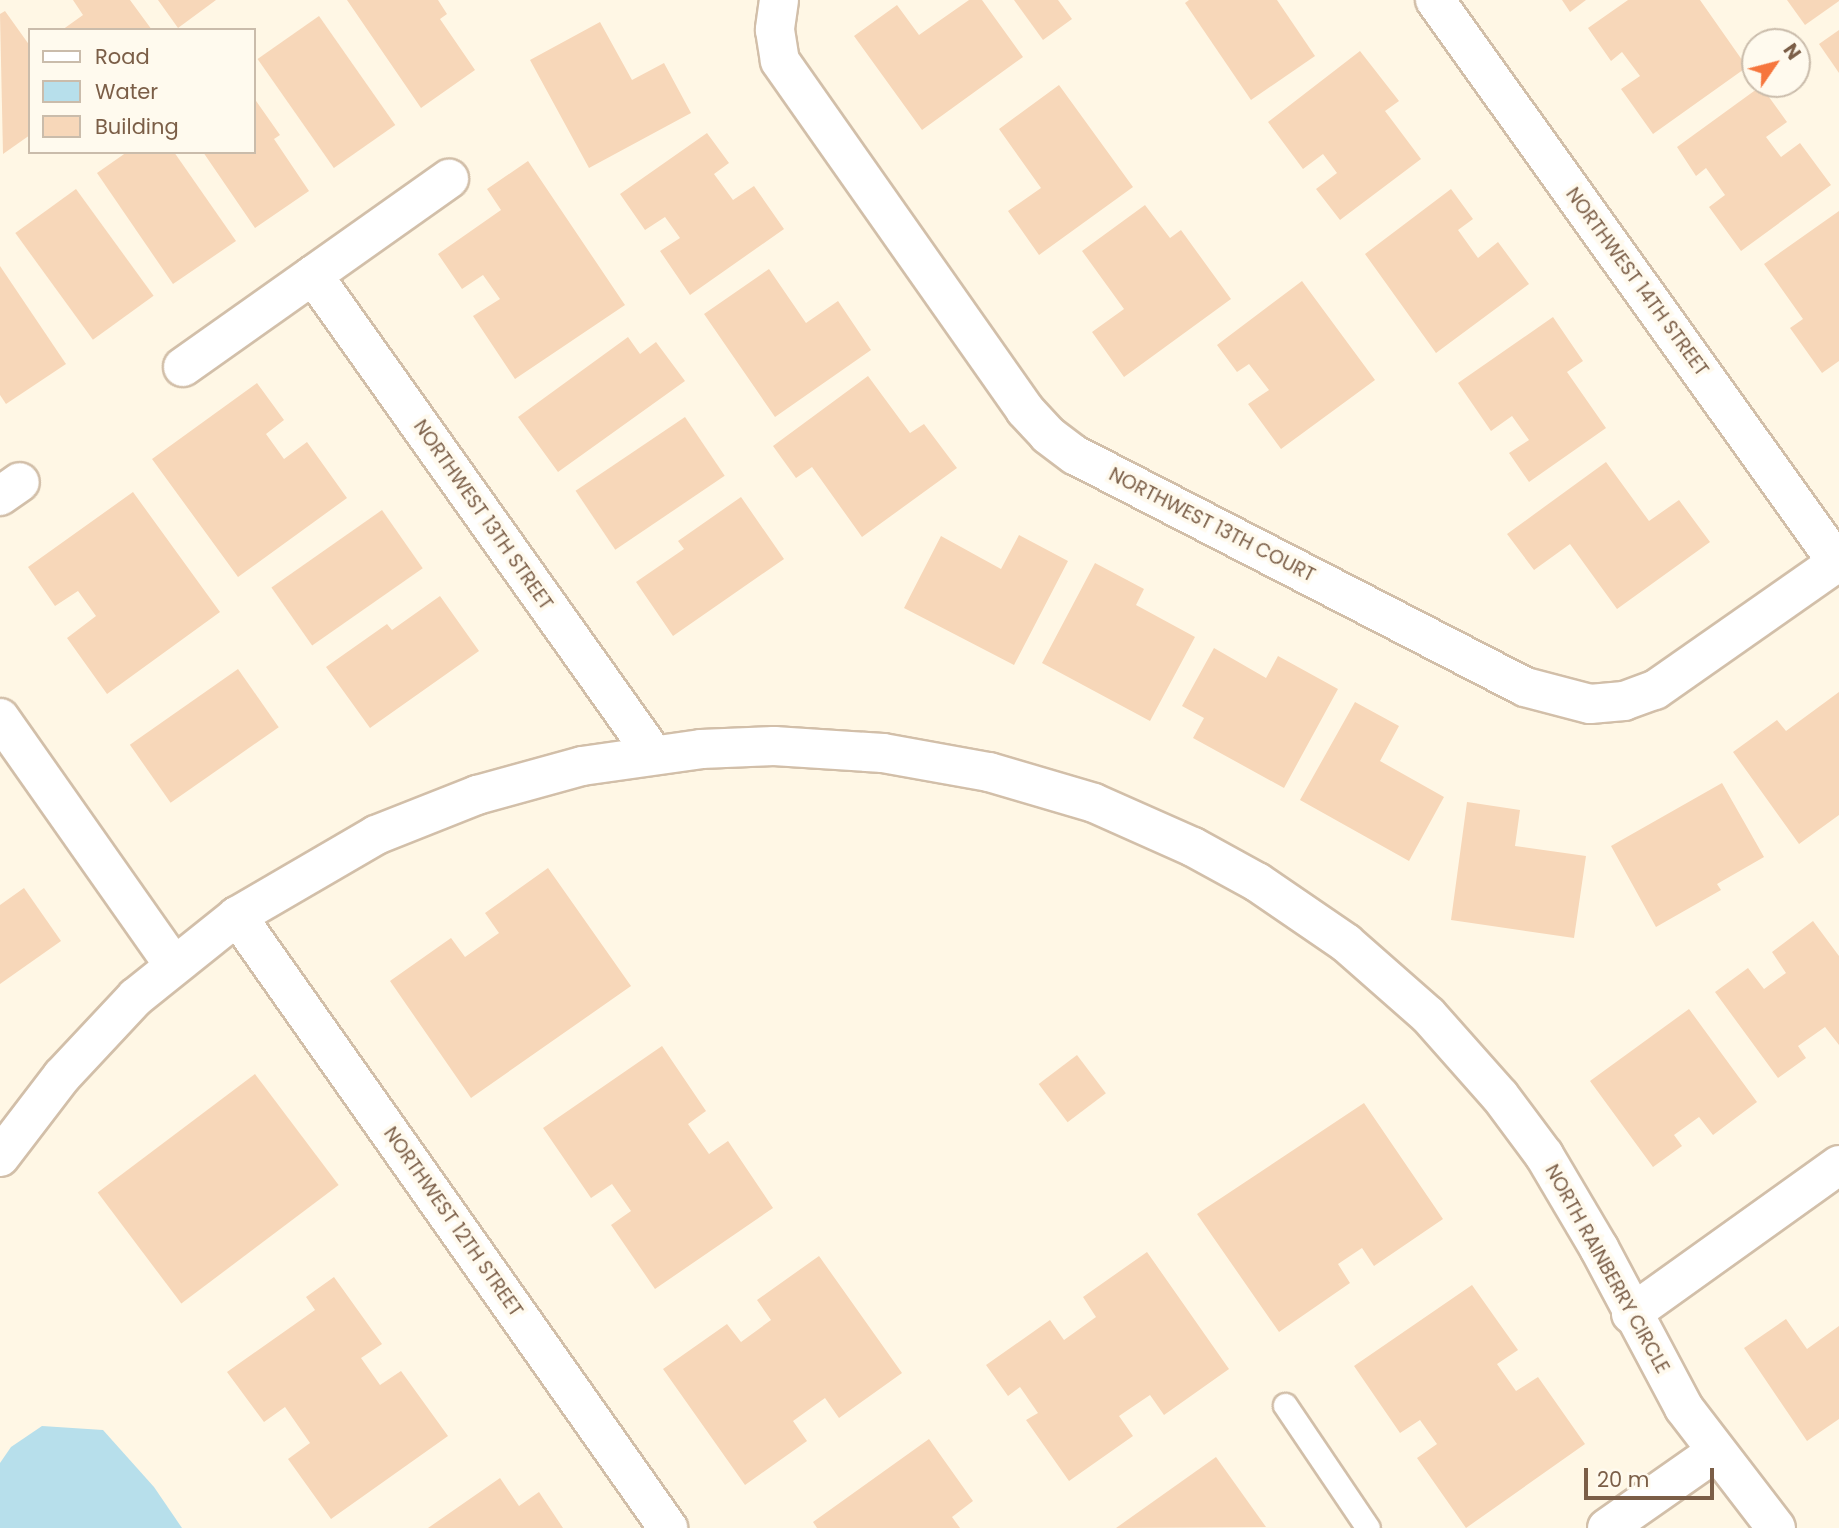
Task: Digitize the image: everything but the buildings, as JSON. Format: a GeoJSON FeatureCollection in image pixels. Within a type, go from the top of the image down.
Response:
{"type":"FeatureCollection","features":[{"type":"Feature","properties":{"kind":"street","name":"NORTHWEST 13TH COURT"},"geometry":{"type":"LineString","coordinates":[[779,0],[775,30],[780,61],[1025,410],[1048,435],[1075,455],[1525,687],[1590,704],[1623,701],[1655,690],[1838,564]]}},
{"type":"Feature","properties":{"kind":"street","name":"NORTHWEST 14TH STREET"},"geometry":{"type":"LineString","coordinates":[[1436,0],[1838,564]]}},
{"type":"Feature","properties":{"kind":"street"},"geometry":{"type":"LineString","coordinates":[[183,366],[449,179]]}},
{"type":"Feature","properties":{"kind":"street","name":"NORTHWEST 13TH STREET"},"geometry":{"type":"LineString","coordinates":[[313,275],[653,754]]}},
{"type":"Feature","properties":{"kind":"street"},"geometry":{"type":"LineString","coordinates":[[0,718],[173,964]]}},
{"type":"Feature","properties":{"kind":"street","name":"NORTH RAINBERRY CIRCLE"},"geometry":{"type":"LineString","coordinates":[[0,1157],[62,1076],[173,964],[237,916],[376,835],[477,795],[582,766],[653,754],[774,746],[883,752],[989,772],[1094,803],[1193,847],[1257,881],[1346,943],[1428,1015],[1500,1096],[1544,1154],[1599,1248],[1631,1314],[1714,1453],[1776,1528]]}},
{"type":"Feature","properties":{"kind":"street","name":"NORTHWEST 12TH STREET"},"geometry":{"type":"LineString","coordinates":[[237,916],[668,1528]]}},
{"type":"Feature","properties":{"kind":"street"},"geometry":{"type":"LineString","coordinates":[[1631,1314],[1839,1165]]}},
{"type":"Feature","properties":{"kind":"street"},"geometry":{"type":"LineString","coordinates":[[1607,1528],[1714,1453]]}},
{"type":"Feature","properties":{"kind":"lane"},"geometry":{"type":"LineString","coordinates":[[1284,1405],[1368,1528]]}},
{"type":"Feature","properties":{"kind":"water"},"geometry":{"type":"Polygon","coordinates":[[[42,1426],[103,1430],[154,1487],[182,1528],[0,1528],[0,1463],[11,1447],[42,1426]]]}}]}
